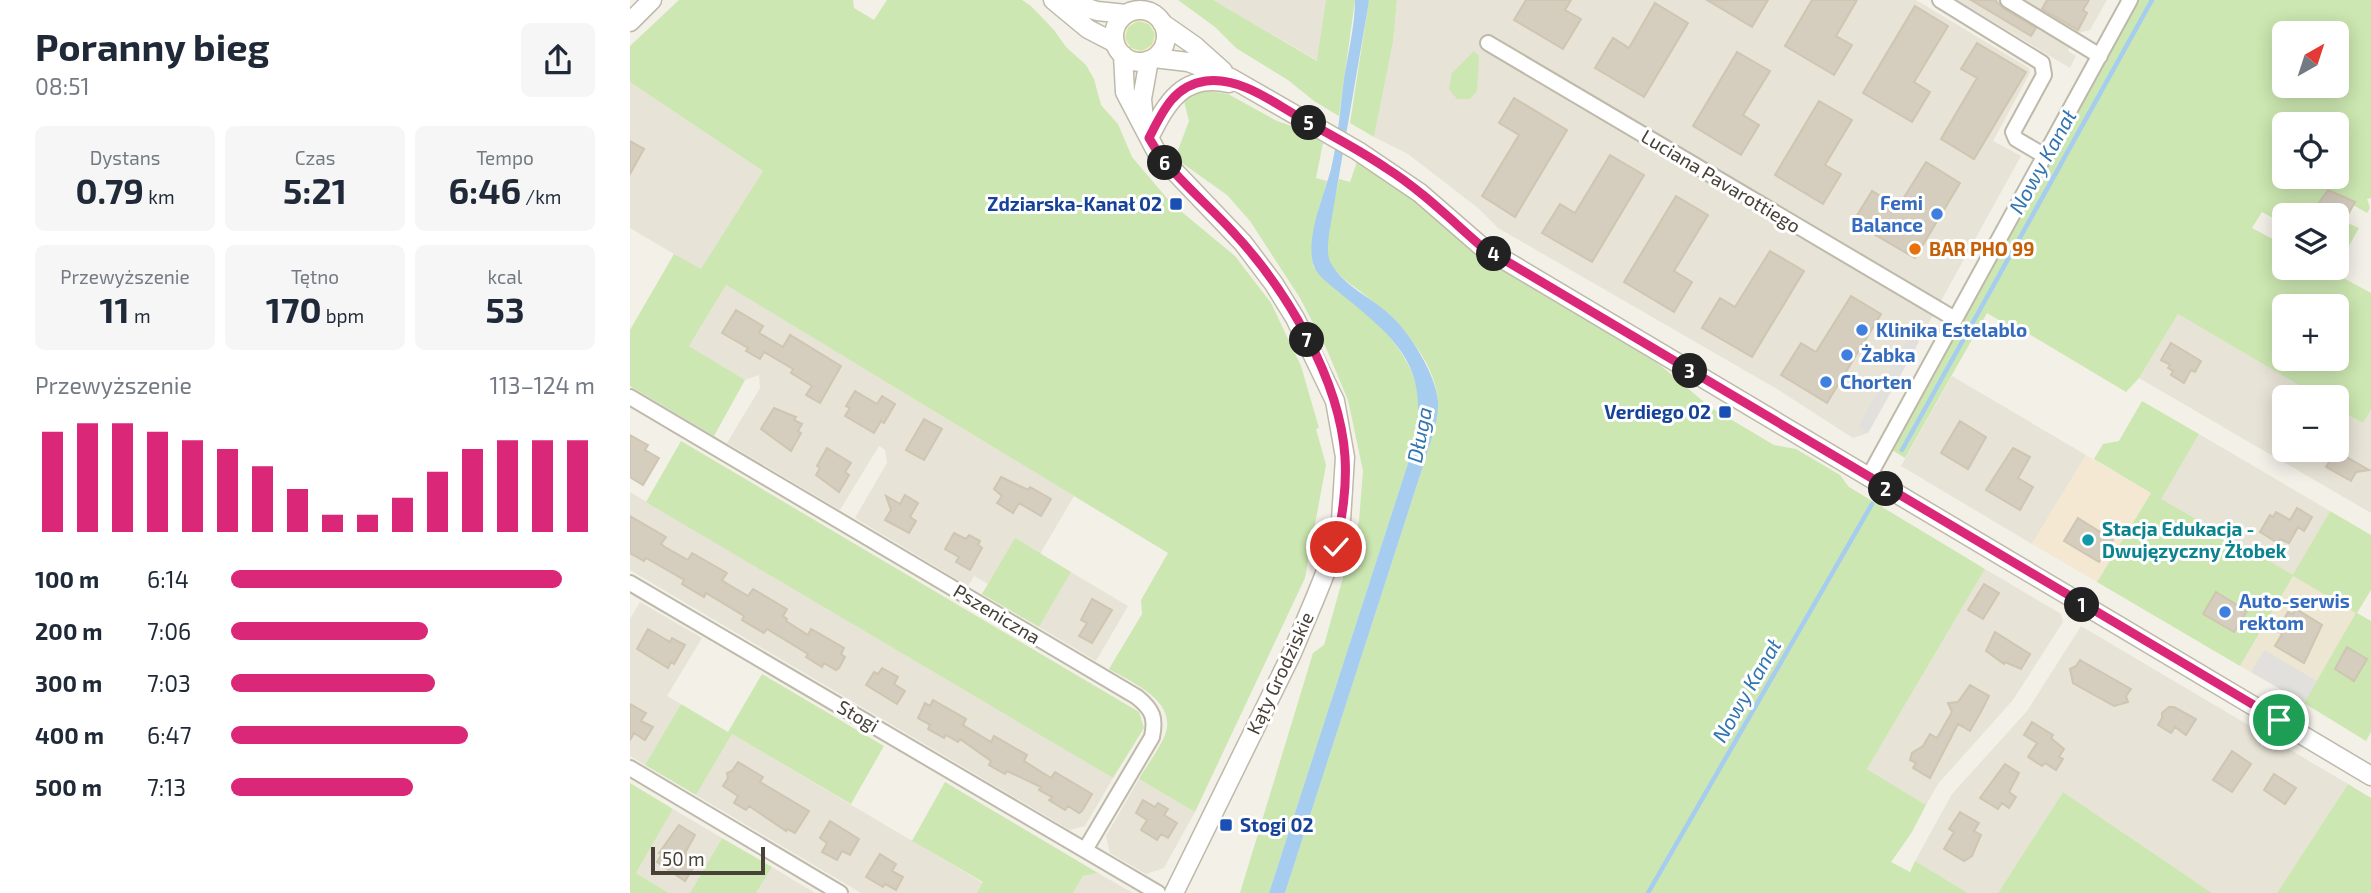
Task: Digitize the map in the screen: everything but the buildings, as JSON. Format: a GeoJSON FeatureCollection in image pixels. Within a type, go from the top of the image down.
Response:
{"type":"FeatureCollection","features":[{"type":"Feature","properties":{"kind":"street"},"geometry":{"type":"LineString","coordinates":[[630,22],[652,0]]}},
{"type":"Feature","properties":{"kind":"street"},"geometry":{"type":"LineString","coordinates":[[1053,0],[1088,29],[1135,61],[1151,59],[1188,62],[1238,82],[1358,151],[1420,193],[1481,246],[2371,776]]}},
{"type":"Feature","properties":{"kind":"street"},"geometry":{"type":"LineString","coordinates":[[1062,0],[1097,10],[1126,14],[1142,10],[1150,12],[1238,82]]}},
{"type":"Feature","properties":{"kind":"street"},"geometry":{"type":"LineString","coordinates":[[1940,0],[2042,63],[2044,75],[2013,132],[2017,139],[2045,156]]}},
{"type":"Feature","properties":{"kind":"street"},"geometry":{"type":"LineString","coordinates":[[2008,0],[2100,56]]}},
{"type":"Feature","properties":{"kind":"street"},"geometry":{"type":"LineString","coordinates":[[1868,478],[2130,0]]}},
{"type":"Feature","properties":{"kind":"street"},"geometry":{"type":"LineString","coordinates":[[1119,49],[1116,26],[1126,14]]}},
{"type":"Feature","properties":{"kind":"street"},"geometry":{"type":"LineString","coordinates":[[1146,132],[1142,99],[1151,59],[1164,46],[1166,38],[1162,23]]}},
{"type":"Feature","properties":{"kind":"street"},"geometry":{"type":"LineString","coordinates":[[1088,29],[1108,54],[1123,84]]}},
{"type":"Feature","properties":{"kind":"street","name":"Luciana Pavarottiego"},"geometry":{"type":"LineString","coordinates":[[1488,43],[1955,319]]}},
{"type":"Feature","properties":{"kind":"street","name":"Kąty Grodziskie"},"geometry":{"type":"LineString","coordinates":[[1119,49],[1123,84],[1146,132],[1170,169],[1243,243],[1281,294],[1326,378],[1340,419],[1345,457],[1341,520],[1336,547],[1317,596],[1292,653],[1174,893]]}},
{"type":"Feature","properties":{"kind":"street"},"geometry":{"type":"LineString","coordinates":[[1146,132],[1169,101],[1189,86],[1218,81],[1238,82]]}},
{"type":"Feature","properties":{"kind":"street","name":"Pszeniczna"},"geometry":{"type":"LineString","coordinates":[[630,397],[1138,697],[1151,709],[1156,722],[1153,737],[1085,850]]}},
{"type":"Feature","properties":{"kind":"street","name":"Stogi"},"geometry":{"type":"LineString","coordinates":[[630,583],[1085,850]]}},
{"type":"Feature","properties":{"kind":"street"},"geometry":{"type":"LineString","coordinates":[[630,768],[840,893]]}},
{"type":"Feature","properties":{"kind":"street"},"geometry":{"type":"LineString","coordinates":[[1085,850],[1158,893]]}},
{"type":"Feature","properties":{"kind":"shaded area"},"geometry":{"type":"Polygon","coordinates":[[[1213,0],[1326,0],[1318,61],[1213,0]]]}},
{"type":"Feature","properties":{"kind":"shaded area"},"geometry":{"type":"Polygon","coordinates":[[[1397,0],[1916,0],[2029,68],[2030,73],[1993,141],[2021,156],[1868,433],[1853,438],[1777,389],[1498,228],[1478,208],[1408,154],[1374,137],[1393,42],[1397,0]]]}},
{"type":"Feature","properties":{"kind":"shaded area"},"geometry":{"type":"Polygon","coordinates":[[[1957,0],[2107,0],[2090,30],[2078,33],[2068,51],[2076,56],[2070,68],[1957,0]]]}},
{"type":"Feature","properties":{"kind":"shaded area"},"geometry":{"type":"Polygon","coordinates":[[[630,82],[763,171],[701,270],[630,228],[630,82]]]}},
{"type":"Feature","properties":{"kind":"shaded area"},"geometry":{"type":"Polygon","coordinates":[[[726,285],[1074,496],[1040,554],[1015,539],[988,584],[974,576],[968,586],[855,518],[887,463],[885,450],[879,446],[840,510],[727,443],[760,388],[759,375],[745,380],[689,346],[726,285]]]}},
{"type":"Feature","properties":{"kind":"shaded area"},"geometry":{"type":"Polygon","coordinates":[[[2178,314],[2299,385],[2272,385],[2272,455],[2139,378],[2178,314]]]}},
{"type":"Feature","properties":{"kind":"shaded area"},"geometry":{"type":"Polygon","coordinates":[[[1909,336],[1919,342],[1868,433],[1858,427],[1909,336]]]}},
{"type":"Feature","properties":{"kind":"shaded area"},"geometry":{"type":"Polygon","coordinates":[[[1952,376],[2086,455],[2032,544],[1901,466],[1952,376]]]}},
{"type":"Feature","properties":{"kind":"shaded area"},"geometry":{"type":"Polygon","coordinates":[[[2371,410],[2371,513],[2283,462],[2349,462],[2349,415],[2363,423],[2371,410]]]}},
{"type":"Feature","properties":{"kind":"shaded area"},"geometry":{"type":"Polygon","coordinates":[[[2199,434],[2330,511],[2293,576],[2160,499],[2199,434]]]}},
{"type":"Feature","properties":{"kind":"shaded area"},"geometry":{"type":"Polygon","coordinates":[[[2086,455],[2151,493],[2097,582],[2032,544],[2086,455]]]}},
{"type":"Feature","properties":{"kind":"shaded area"},"geometry":{"type":"Polygon","coordinates":[[[630,492],[1113,778],[1085,826],[1070,830],[630,570],[630,492]]]}},
{"type":"Feature","properties":{"kind":"shaded area"},"geometry":{"type":"Polygon","coordinates":[[[1985,569],[2061,614],[2063,622],[2013,700],[1938,784],[1926,805],[1867,769],[1985,569]]]}},
{"type":"Feature","properties":{"kind":"shaded area"},"geometry":{"type":"Polygon","coordinates":[[[1071,572],[1128,606],[1096,661],[1039,627],[1071,572]]]}},
{"type":"Feature","properties":{"kind":"shaded area"},"geometry":{"type":"Polygon","coordinates":[[[2293,576],[2357,613],[2304,703],[2240,666],[2293,576]]]}},
{"type":"Feature","properties":{"kind":"shaded area"},"geometry":{"type":"Polygon","coordinates":[[[640,602],[702,638],[667,696],[681,704],[645,765],[630,756],[630,619],[640,602]]]}},
{"type":"Feature","properties":{"kind":"shaded area"},"geometry":{"type":"Polygon","coordinates":[[[2081,626],[2348,784],[2277,893],[2212,893],[2063,792],[1998,893],[1968,893],[1915,861],[1952,794],[2027,711],[2081,626]]]}},
{"type":"Feature","properties":{"kind":"shaded area"},"geometry":{"type":"Polygon","coordinates":[[[2264,650],[2317,681],[2304,703],[2251,672],[2264,650]]]}},
{"type":"Feature","properties":{"kind":"shaded area"},"geometry":{"type":"Polygon","coordinates":[[[732,734],[983,883],[977,893],[861,893],[696,795],[732,734]]]}},
{"type":"Feature","properties":{"kind":"shaded area"},"geometry":{"type":"Polygon","coordinates":[[[1139,779],[1195,812],[1164,868],[1146,874],[1110,853],[1106,836],[1139,779]]]}},
{"type":"Feature","properties":{"kind":"shaded area"},"geometry":{"type":"Polygon","coordinates":[[[673,809],[722,838],[690,893],[669,893],[636,873],[673,809]]]}},
{"type":"Feature","properties":{"kind":"shaded area"},"geometry":{"type":"Polygon","coordinates":[[[772,867],[815,893],[756,893],[772,867]]]}},
{"type":"Feature","properties":{"kind":"shaded area"},"geometry":{"type":"Polygon","coordinates":[[[1098,873],[1133,893],[1073,893],[1083,876],[1098,873]]]}},
{"type":"Feature","properties":{"kind":"green space"},"geometry":{"type":"Polygon","coordinates":[[[679,0],[853,0],[854,8],[874,20],[887,0],[1022,0],[1031,6],[1066,47],[1086,65],[1094,79],[1101,105],[1118,124],[1132,157],[1171,203],[1235,256],[1271,303],[1301,366],[1319,428],[1316,429],[1326,465],[1305,578],[1195,812],[1139,779],[1165,735],[1165,712],[1150,694],[1109,669],[1142,614],[1141,600],[1168,553],[726,285],[689,346],[745,380],[714,436],[630,386],[630,330],[674,254],[701,269],[763,171],[630,82],[630,46],[679,0]]]}},
{"type":"Feature","properties":{"kind":"green space"},"geometry":{"type":"Polygon","coordinates":[[[1178,0],[1213,0],[1317,61],[1326,0],[1355,0],[1339,116],[1236,48],[1215,27],[1178,0]]]}},
{"type":"Feature","properties":{"kind":"green space"},"geometry":{"type":"Polygon","coordinates":[[[1369,0],[1397,0],[1393,42],[1374,137],[1350,123],[1369,0]]]}},
{"type":"Feature","properties":{"kind":"green space"},"geometry":{"type":"Polygon","coordinates":[[[2137,0],[2371,0],[2371,198],[2367,199],[2370,208],[2367,213],[2353,205],[2354,202],[2328,190],[2319,203],[2272,203],[2272,217],[2262,212],[2252,228],[2272,239],[2272,280],[2347,280],[2371,293],[2371,410],[2363,423],[2349,415],[2349,385],[2299,385],[2275,371],[2349,371],[2349,294],[2272,294],[2272,369],[2178,314],[2139,378],[2126,392],[2014,325],[2009,326],[1987,313],[1905,458],[1892,450],[2137,0]]]}},
{"type":"Feature","properties":{"kind":"green space"},"geometry":{"type":"Polygon","coordinates":[[[1140,21],[1146,22],[1154,30],[1154,42],[1146,50],[1140,51],[1134,50],[1126,42],[1125,36],[1126,30],[1134,22],[1140,21]]]}},
{"type":"Feature","properties":{"kind":"green space"},"geometry":{"type":"Polygon","coordinates":[[[1474,51],[1479,56],[1477,91],[1470,99],[1457,99],[1449,89],[1452,73],[1474,51]]]}},
{"type":"Feature","properties":{"kind":"green space"},"geometry":{"type":"Polygon","coordinates":[[[1203,90],[1228,94],[1277,121],[1309,132],[1308,135],[1323,143],[1316,178],[1327,181],[1318,211],[1313,266],[1374,319],[1388,335],[1407,362],[1419,399],[1418,425],[1411,454],[1269,893],[1240,893],[1313,653],[1324,645],[1359,521],[1363,471],[1348,400],[1327,350],[1300,298],[1250,221],[1227,195],[1182,163],[1178,150],[1189,121],[1183,97],[1203,90]]]}},
{"type":"Feature","properties":{"kind":"green space"},"geometry":{"type":"Polygon","coordinates":[[[1357,162],[1394,183],[1489,260],[1660,365],[1710,407],[1774,445],[1796,449],[1840,475],[1849,487],[1985,569],[1867,769],[1926,805],[1912,832],[1891,862],[1910,872],[1915,861],[1968,893],[1285,893],[1425,460],[1438,410],[1436,387],[1422,355],[1386,313],[1337,273],[1328,258],[1328,230],[1339,179],[1350,182],[1357,162]]]}},
{"type":"Feature","properties":{"kind":"green space"},"geometry":{"type":"Polygon","coordinates":[[[2349,224],[2359,228],[2349,246],[2349,224]]]}},
{"type":"Feature","properties":{"kind":"green space"},"geometry":{"type":"Polygon","coordinates":[[[2142,401],[2199,434],[2161,499],[2293,575],[2330,511],[2371,535],[2371,590],[2357,613],[2371,621],[2371,732],[2366,741],[2304,703],[2356,613],[2293,576],[2240,666],[2097,582],[2151,493],[2094,459],[2103,444],[2119,441],[2142,401]]]}},
{"type":"Feature","properties":{"kind":"green space"},"geometry":{"type":"Polygon","coordinates":[[[681,441],[1139,712],[1144,728],[1113,778],[646,502],[681,441]]]}},
{"type":"Feature","properties":{"kind":"green space"},"geometry":{"type":"Polygon","coordinates":[[[1015,538],[1071,572],[1039,627],[982,594],[1015,538]]]}},
{"type":"Feature","properties":{"kind":"green space"},"geometry":{"type":"Polygon","coordinates":[[[762,674],[884,746],[851,804],[732,734],[696,795],[645,765],[681,704],[728,732],[762,674]]]}},
{"type":"Feature","properties":{"kind":"green space"},"geometry":{"type":"Polygon","coordinates":[[[945,782],[1098,873],[1083,876],[1073,893],[977,893],[983,882],[912,841],[945,782]]]}},
{"type":"Feature","properties":{"kind":"green space"},"geometry":{"type":"Polygon","coordinates":[[[630,783],[673,809],[636,873],[669,893],[630,893],[630,783]]]}},
{"type":"Feature","properties":{"kind":"green space"},"geometry":{"type":"Polygon","coordinates":[[[2348,784],[2371,798],[2371,893],[2277,893],[2348,784]]]}},
{"type":"Feature","properties":{"kind":"green space"},"geometry":{"type":"Polygon","coordinates":[[[2063,792],[2212,893],[1998,893],[2063,792]]]}},
{"type":"Feature","properties":{"kind":"green space"},"geometry":{"type":"Polygon","coordinates":[[[722,838],[772,867],[756,893],[690,893],[722,838]]]}},
{"type":"Feature","properties":{"kind":"sand"},"geometry":{"type":"Polygon","coordinates":[[[1139,15],[1155,23],[1160,39],[1151,52],[1137,55],[1126,48],[1120,33],[1126,21],[1139,15]],[[1138,21],[1128,27],[1125,38],[1131,48],[1142,51],[1152,45],[1155,34],[1149,24],[1138,21]]]}},
{"type":"Feature","properties":{"kind":"water","name":"Długa"},"geometry":{"type":"Polygon","coordinates":[[[1355,0],[1369,0],[1329,234],[1329,258],[1337,272],[1351,286],[1389,314],[1413,342],[1433,380],[1438,409],[1425,460],[1285,893],[1269,893],[1411,454],[1417,425],[1415,380],[1407,361],[1381,328],[1324,280],[1317,272],[1311,252],[1314,228],[1335,147],[1355,0]]]}},
{"type":"Feature","properties":{"kind":"waterway","name":"Nowy Kanał"},"geometry":{"type":"LineString","coordinates":[[1902,450],[2152,0]]}},
{"type":"Feature","properties":{"kind":"waterway","name":"Nowy Kanał"},"geometry":{"type":"LineString","coordinates":[[1648,893],[1872,504]]}},
{"type":"Feature","properties":{"kind":"place","name":"Zdziarska-Kanał 02"},"geometry":{"type":"Point","coordinates":[1176,204]}},
{"type":"Feature","properties":{"kind":"place","name":"Femi Balance"},"geometry":{"type":"Point","coordinates":[1937,214]}},
{"type":"Feature","properties":{"kind":"place","name":"BAR PHO 99"},"geometry":{"type":"Point","coordinates":[1915,249]}},
{"type":"Feature","properties":{"kind":"place","name":"Klinika Estelablo"},"geometry":{"type":"Point","coordinates":[1862,330]}},
{"type":"Feature","properties":{"kind":"place","name":"Żabka"},"geometry":{"type":"Point","coordinates":[1847,355]}},
{"type":"Feature","properties":{"kind":"place","name":"Chorten"},"geometry":{"type":"Point","coordinates":[1826,382]}},
{"type":"Feature","properties":{"kind":"place","name":"Verdiego 02"},"geometry":{"type":"Point","coordinates":[1725,412]}},
{"type":"Feature","properties":{"kind":"place","name":"Stacja Edukacja - Dwujęzyczny Żłobek"},"geometry":{"type":"Point","coordinates":[2088,540]}},
{"type":"Feature","properties":{"kind":"place","name":"Auto-serwis rektom"},"geometry":{"type":"Point","coordinates":[2225,612]}},
{"type":"Feature","properties":{"kind":"place","name":"Stogi 02"},"geometry":{"type":"Point","coordinates":[1226,825]}},
{"type":"Feature","properties":{"kind":"route"},"geometry":{"type":"LineString","coordinates":[[1336,547],[1345,498],[1345,457],[1340,419],[1326,378],[1295,318],[1252,254],[1170,169],[1149,138],[1169,101],[1189,86],[1218,81],[1246,87],[1358,151],[1387,168],[1420,193],[1481,246],[2279,720]]}}]}
